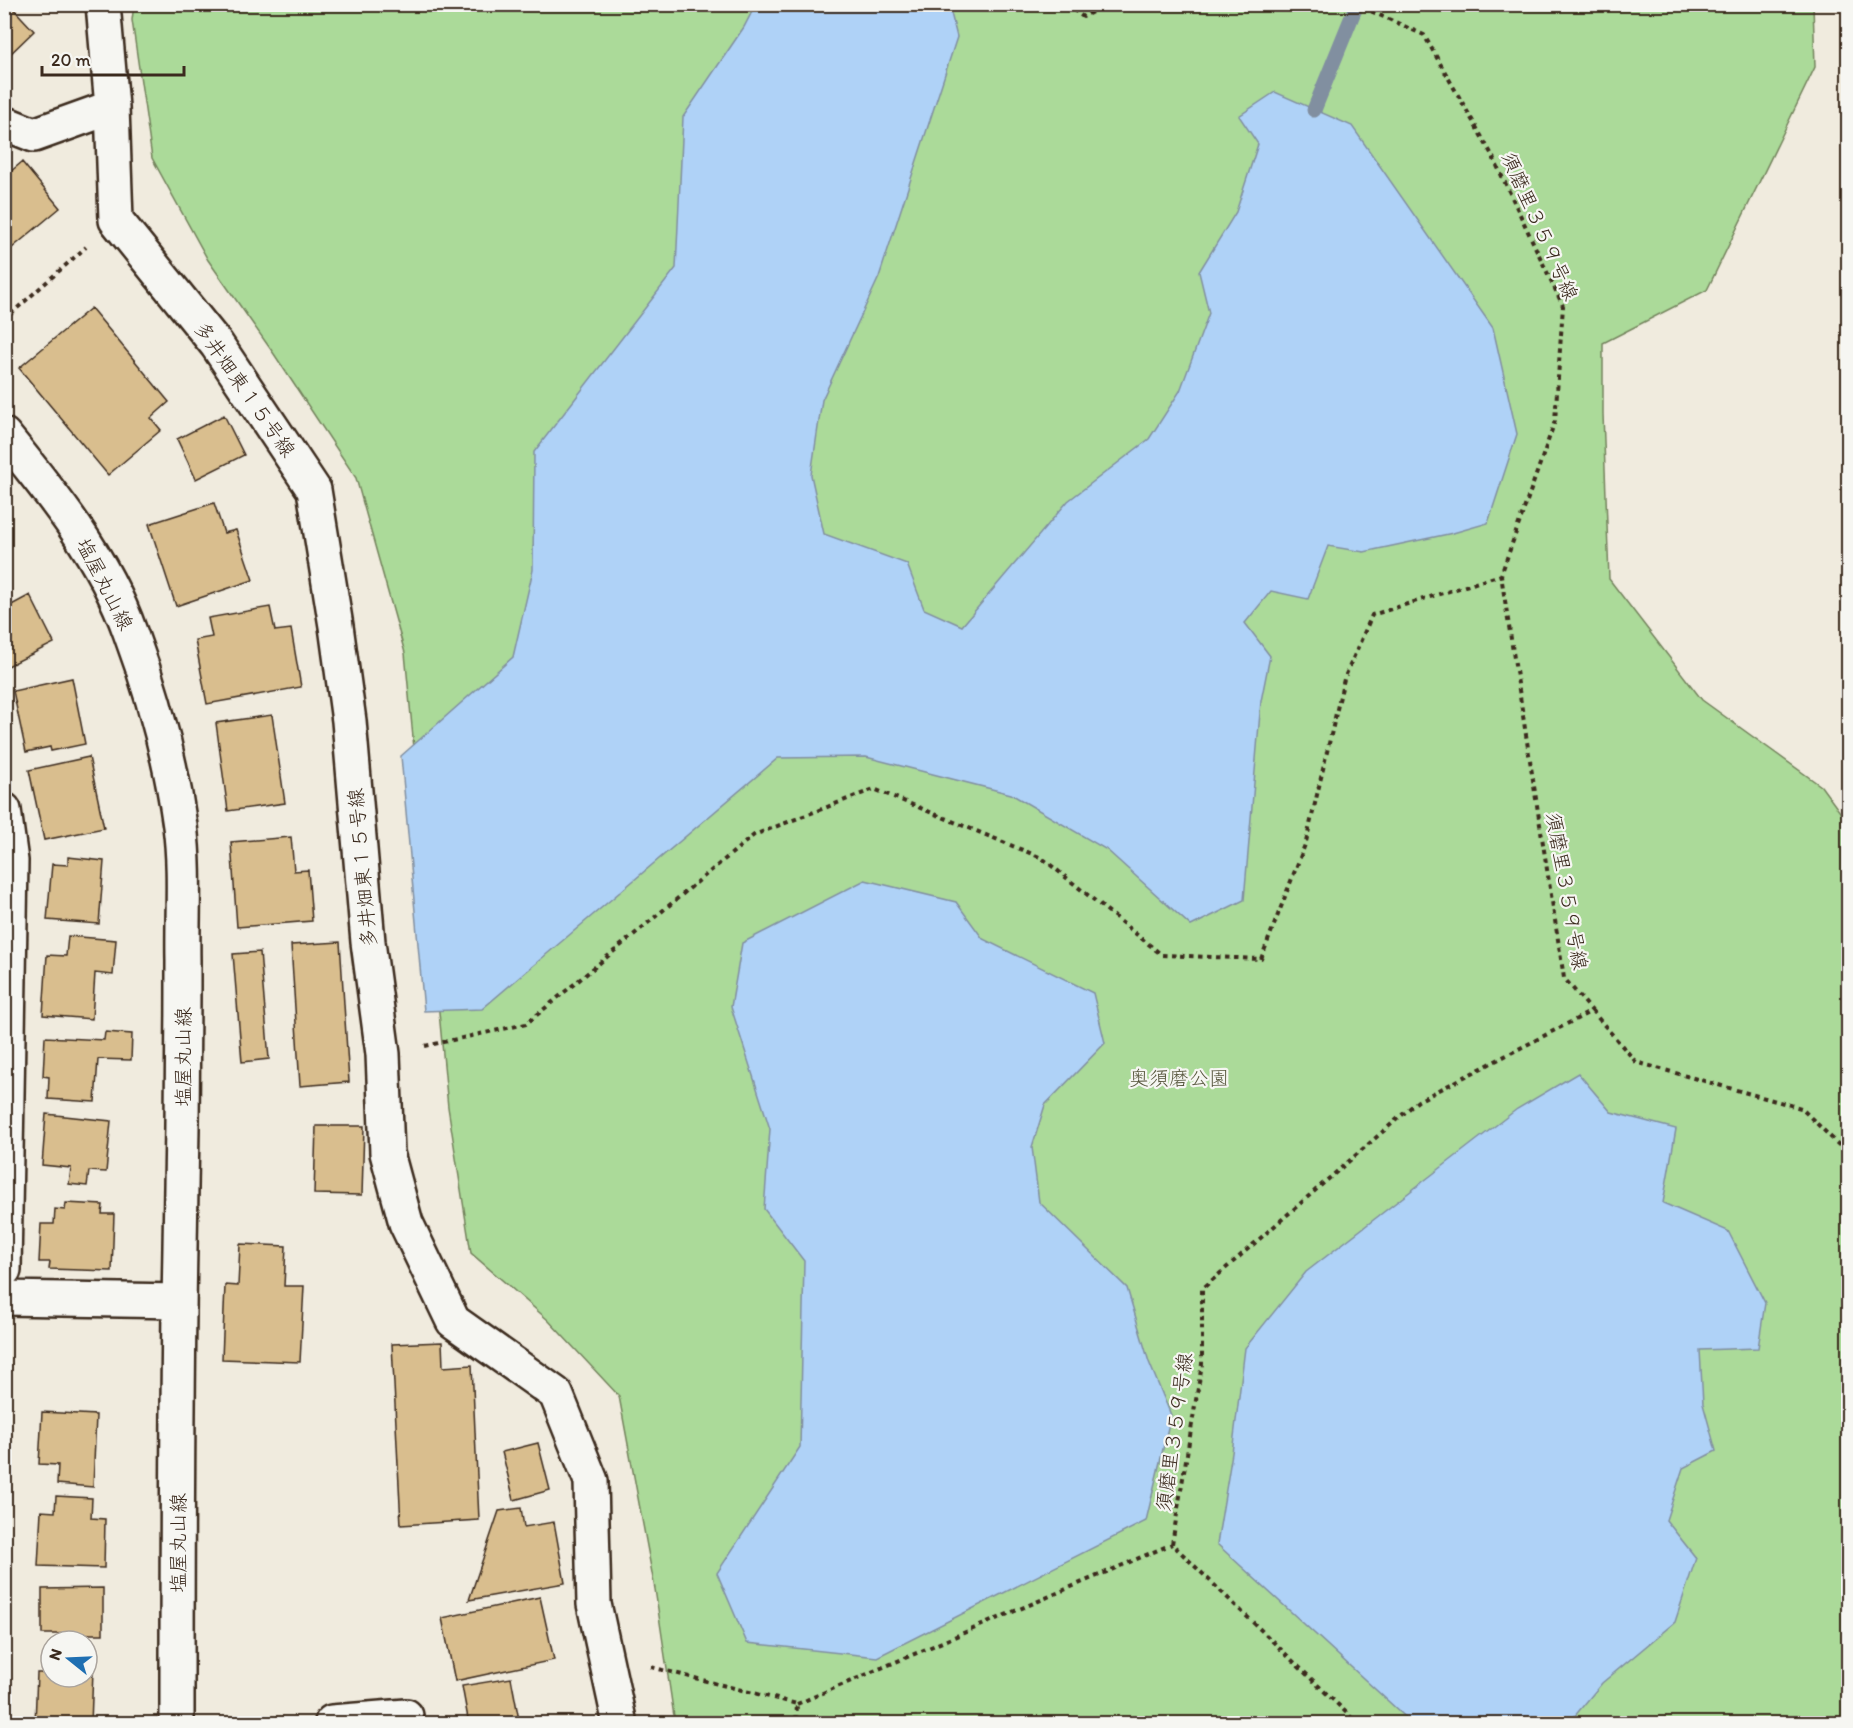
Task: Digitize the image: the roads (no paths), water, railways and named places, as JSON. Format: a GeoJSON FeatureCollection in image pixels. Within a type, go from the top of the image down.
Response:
{"type":"FeatureCollection","features":[{"type":"Feature","properties":{"kind":"street"},"geometry":{"type":"LineString","coordinates":[[4,123],[34,135],[112,107],[103,4]]}},
{"type":"Feature","properties":{"kind":"street","name":"多井畑東１５号線"},"geometry":{"type":"LineString","coordinates":[[112,107],[116,220],[217,345],[314,490],[349,721],[368,942],[383,1054],[387,1153],[406,1223],[453,1321],[556,1394],[591,1481],[594,1604],[620,1724]]}},
{"type":"Feature","properties":{"kind":"street","name":"塩屋丸山線"},"geometry":{"type":"LineString","coordinates":[[4,435],[69,519],[108,584],[130,630],[160,729],[180,830],[183,1089],[179,1301],[177,1724]]}},
{"type":"Feature","properties":{"kind":"street"},"geometry":{"type":"LineString","coordinates":[[4,810],[10,861],[4,1270]]}},
{"type":"Feature","properties":{"kind":"street"},"geometry":{"type":"LineString","coordinates":[[4,1298],[179,1301]]}},
{"type":"Feature","properties":{"kind":"street"},"geometry":{"type":"LineString","coordinates":[[332,1722],[406,1716],[407,1724]]}},
{"type":"Feature","properties":{"kind":"water"},"geometry":{"type":"Polygon","coordinates":[[[756,4],[949,5],[957,37],[879,277],[822,400],[811,475],[824,534],[907,564],[924,609],[962,626],[1068,501],[1149,439],[1180,391],[1209,313],[1199,272],[1236,212],[1258,144],[1239,116],[1275,92],[1352,126],[1493,328],[1517,434],[1488,523],[1364,552],[1328,546],[1308,599],[1271,591],[1245,623],[1270,656],[1261,701],[1244,900],[1191,926],[1107,850],[1011,794],[866,757],[778,758],[482,1009],[424,1011],[401,756],[513,657],[533,570],[534,452],[676,268],[683,117],[744,27],[756,4]]]}},
{"type":"Feature","properties":{"kind":"water"},"geometry":{"type":"Polygon","coordinates":[[[865,880],[956,902],[983,939],[1093,993],[1105,1043],[1045,1105],[1032,1147],[1039,1202],[1127,1288],[1149,1362],[1171,1415],[1146,1521],[877,1657],[747,1643],[717,1573],[800,1447],[804,1261],[764,1209],[770,1129],[731,1007],[742,943],[865,880]]]}},
{"type":"Feature","properties":{"kind":"water"},"geometry":{"type":"Polygon","coordinates":[[[1578,1073],[1611,1112],[1676,1129],[1663,1203],[1728,1231],[1765,1303],[1758,1348],[1700,1350],[1703,1404],[1716,1451],[1683,1468],[1666,1520],[1696,1558],[1675,1622],[1602,1683],[1569,1723],[1412,1723],[1217,1544],[1232,1453],[1245,1348],[1306,1272],[1517,1109],[1578,1073]]]}},
{"type":"Feature","properties":{"kind":"waterway"},"geometry":{"type":"LineString","coordinates":[[1314,110],[1357,4]]}},
{"type":"Feature","properties":{"kind":"park label","name":"奥須磨公園"},"geometry":{"type":"Point","coordinates":[1179,1078]}}]}
